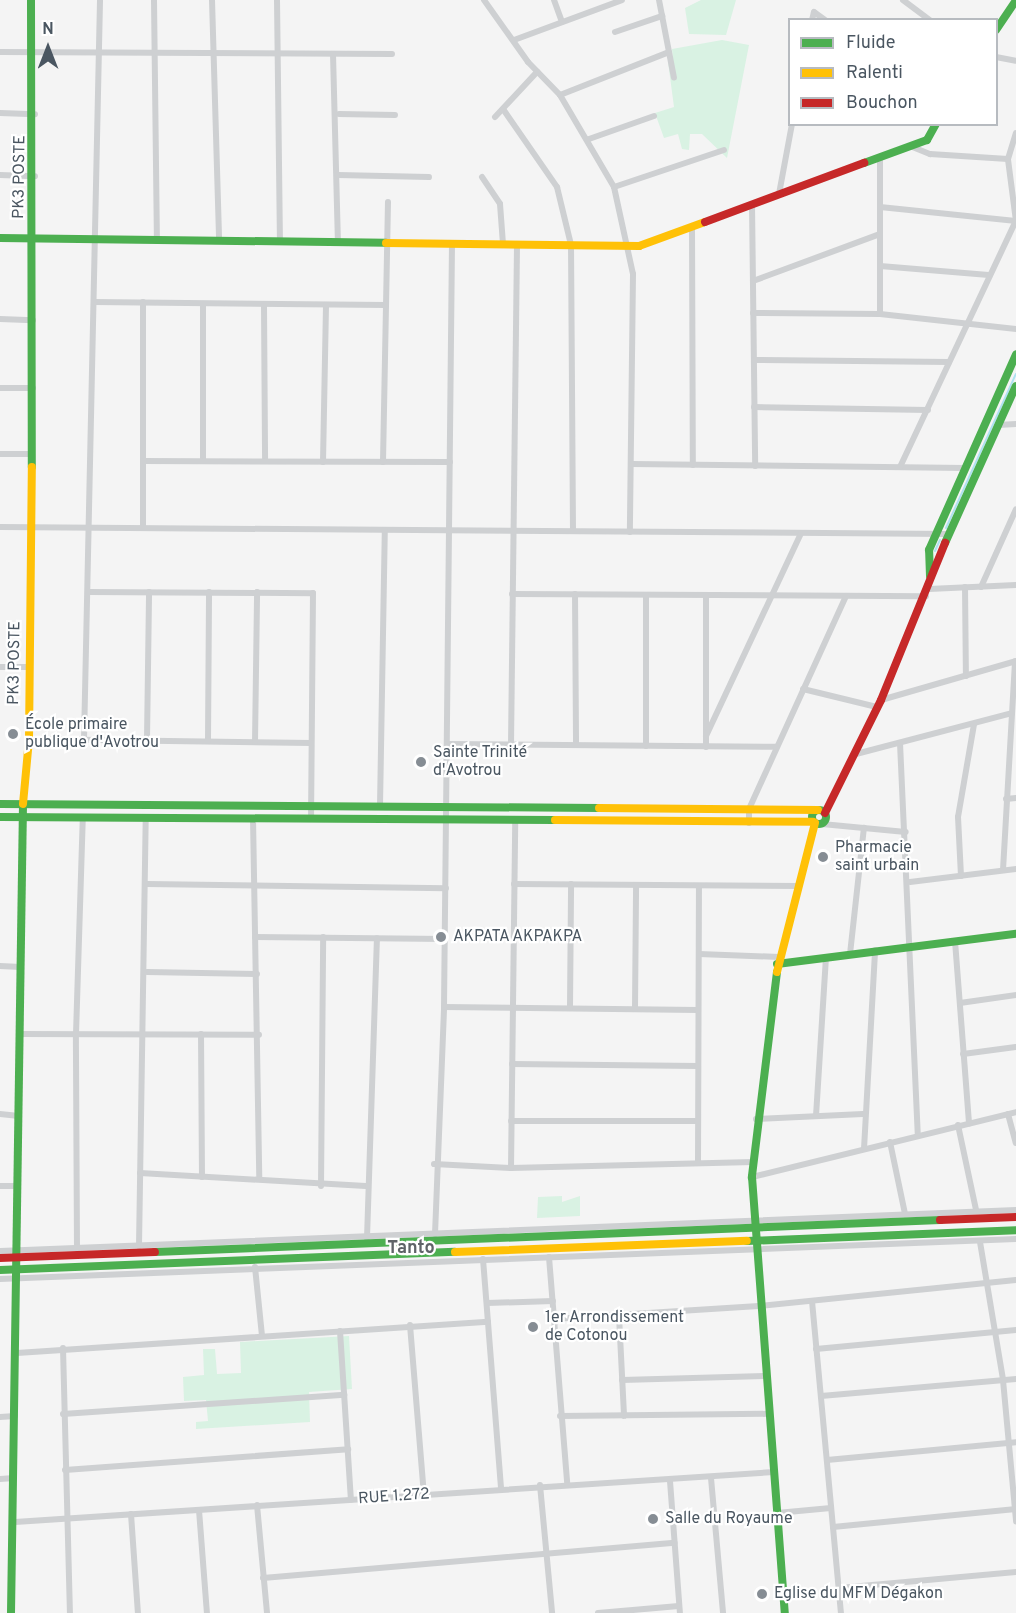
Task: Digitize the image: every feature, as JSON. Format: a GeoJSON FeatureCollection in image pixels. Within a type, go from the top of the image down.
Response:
{"type":"FeatureCollection","features":[{"type":"Feature","properties":{"kind":"street","name":"PK3 POSTE"},"geometry":{"type":"LineString","coordinates":[[11,1613],[15,1522],[22,818],[29,739],[32,527],[35,114],[31,52],[31,0]]}},
{"type":"Feature","properties":{"kind":"street"},"geometry":{"type":"LineString","coordinates":[[84,740],[97,238],[100,0]]}},
{"type":"Feature","properties":{"kind":"street"},"geometry":{"type":"LineString","coordinates":[[154,0],[157,239]]}},
{"type":"Feature","properties":{"kind":"street"},"geometry":{"type":"LineString","coordinates":[[212,0],[219,240]]}},
{"type":"Feature","properties":{"kind":"street"},"geometry":{"type":"LineString","coordinates":[[277,0],[275,54],[280,241]]}},
{"type":"Feature","properties":{"kind":"street"},"geometry":{"type":"LineString","coordinates":[[484,0],[537,72],[560,95],[589,139],[614,187],[633,274],[630,532]]}},
{"type":"Feature","properties":{"kind":"street"},"geometry":{"type":"LineString","coordinates":[[554,0],[562,22]]}},
{"type":"Feature","properties":{"kind":"street"},"geometry":{"type":"LineString","coordinates":[[514,40],[611,2],[622,0]]}},
{"type":"Feature","properties":{"kind":"street"},"geometry":{"type":"LineString","coordinates":[[659,0],[674,78]]}},
{"type":"Feature","properties":{"kind":"street"},"geometry":{"type":"LineString","coordinates":[[903,0],[922,17]]}},
{"type":"Feature","properties":{"kind":"street"},"geometry":{"type":"LineString","coordinates":[[998,27],[1013,1]]}},
{"type":"Feature","properties":{"kind":"street"},"geometry":{"type":"LineString","coordinates":[[812,18],[814,12],[822,18]]}},
{"type":"Feature","properties":{"kind":"street"},"geometry":{"type":"LineString","coordinates":[[615,33],[662,15]]}},
{"type":"Feature","properties":{"kind":"street"},"geometry":{"type":"LineString","coordinates":[[0,52],[393,54]]}},
{"type":"Feature","properties":{"kind":"street"},"geometry":{"type":"LineString","coordinates":[[560,95],[669,52]]}},
{"type":"Feature","properties":{"kind":"street"},"geometry":{"type":"LineString","coordinates":[[333,54],[339,114],[338,242]]}},
{"type":"Feature","properties":{"kind":"street"},"geometry":{"type":"LineString","coordinates":[[998,57],[1016,61]]}},
{"type":"Feature","properties":{"kind":"street"},"geometry":{"type":"LineString","coordinates":[[495,117],[537,72]]}},
{"type":"Feature","properties":{"kind":"street"},"geometry":{"type":"LineString","coordinates":[[503,110],[557,187],[571,245],[573,531]]}},
{"type":"Feature","properties":{"kind":"street"},"geometry":{"type":"LineString","coordinates":[[0,113],[35,114]]}},
{"type":"Feature","properties":{"kind":"street"},"geometry":{"type":"LineString","coordinates":[[339,114],[395,115]]}},
{"type":"Feature","properties":{"kind":"street"},"geometry":{"type":"LineString","coordinates":[[589,139],[654,116]]}},
{"type":"Feature","properties":{"kind":"street"},"geometry":{"type":"LineString","coordinates":[[779,194],[792,126]]}},
{"type":"Feature","properties":{"kind":"street"},"geometry":{"type":"LineString","coordinates":[[0,238],[628,245],[692,227],[927,140],[935,126]]}},
{"type":"Feature","properties":{"kind":"street"},"geometry":{"type":"LineString","coordinates":[[900,467],[1016,221],[1008,159],[1016,133]]}},
{"type":"Feature","properties":{"kind":"street"},"geometry":{"type":"LineString","coordinates":[[909,146],[930,154],[1008,159]]}},
{"type":"Feature","properties":{"kind":"street"},"geometry":{"type":"LineString","coordinates":[[614,187],[724,150]]}},
{"type":"Feature","properties":{"kind":"street"},"geometry":{"type":"LineString","coordinates":[[880,157],[880,314]]}},
{"type":"Feature","properties":{"kind":"street"},"geometry":{"type":"LineString","coordinates":[[0,175],[35,176]]}},
{"type":"Feature","properties":{"kind":"street"},"geometry":{"type":"LineString","coordinates":[[338,175],[429,177]]}},
{"type":"Feature","properties":{"kind":"street"},"geometry":{"type":"LineString","coordinates":[[482,177],[500,204],[503,244]]}},
{"type":"Feature","properties":{"kind":"street"},"geometry":{"type":"LineString","coordinates":[[383,462],[388,202]]}},
{"type":"Feature","properties":{"kind":"street"},"geometry":{"type":"LineString","coordinates":[[752,204],[755,466]]}},
{"type":"Feature","properties":{"kind":"street"},"geometry":{"type":"LineString","coordinates":[[880,207],[1016,221]]}},
{"type":"Feature","properties":{"kind":"street"},"geometry":{"type":"LineString","coordinates":[[692,227],[693,465]]}},
{"type":"Feature","properties":{"kind":"street"},"geometry":{"type":"LineString","coordinates":[[753,281],[880,234]]}},
{"type":"Feature","properties":{"kind":"street"},"geometry":{"type":"LineString","coordinates":[[435,1234],[434,1164],[444,1007],[452,243]]}},
{"type":"Feature","properties":{"kind":"street"},"geometry":{"type":"LineString","coordinates":[[511,744],[517,244]]}},
{"type":"Feature","properties":{"kind":"street"},"geometry":{"type":"LineString","coordinates":[[880,266],[989,275]]}},
{"type":"Feature","properties":{"kind":"street"},"geometry":{"type":"LineString","coordinates":[[94,302],[264,306],[386,305]]}},
{"type":"Feature","properties":{"kind":"street"},"geometry":{"type":"LineString","coordinates":[[142,302],[143,528]]}},
{"type":"Feature","properties":{"kind":"street"},"geometry":{"type":"LineString","coordinates":[[202,305],[203,461]]}},
{"type":"Feature","properties":{"kind":"street"},"geometry":{"type":"LineString","coordinates":[[323,462],[326,305]]}},
{"type":"Feature","properties":{"kind":"street"},"geometry":{"type":"LineString","coordinates":[[264,306],[265,461]]}},
{"type":"Feature","properties":{"kind":"street"},"geometry":{"type":"LineString","coordinates":[[753,314],[880,314],[1016,329]]}},
{"type":"Feature","properties":{"kind":"street"},"geometry":{"type":"LineString","coordinates":[[0,319],[33,320]]}},
{"type":"Feature","properties":{"kind":"street"},"geometry":{"type":"LineString","coordinates":[[928,589],[929,550],[1016,355]]}},
{"type":"Feature","properties":{"kind":"street"},"geometry":{"type":"LineString","coordinates":[[754,360],[949,362]]}},
{"type":"Feature","properties":{"kind":"street"},"geometry":{"type":"LineString","coordinates":[[784,1613],[752,1225],[752,1177],[756,1119],[778,960],[817,823],[855,754],[879,703],[928,589],[948,534],[1016,386]]}},
{"type":"Feature","properties":{"kind":"street"},"geometry":{"type":"LineString","coordinates":[[0,388],[33,388]]}},
{"type":"Feature","properties":{"kind":"street"},"geometry":{"type":"LineString","coordinates":[[754,406],[927,410]]}},
{"type":"Feature","properties":{"kind":"street"},"geometry":{"type":"LineString","coordinates":[[998,425],[1016,424]]}},
{"type":"Feature","properties":{"kind":"street"},"geometry":{"type":"LineString","coordinates":[[0,454],[32,454]]}},
{"type":"Feature","properties":{"kind":"street"},"geometry":{"type":"LineString","coordinates":[[143,461],[450,462]]}},
{"type":"Feature","properties":{"kind":"street"},"geometry":{"type":"LineString","coordinates":[[632,464],[965,468]]}},
{"type":"Feature","properties":{"kind":"street"},"geometry":{"type":"LineString","coordinates":[[981,586],[1013,524],[1016,509]]}},
{"type":"Feature","properties":{"kind":"street"},"geometry":{"type":"LineString","coordinates":[[0,527],[948,534]]}},
{"type":"Feature","properties":{"kind":"street"},"geometry":{"type":"LineString","coordinates":[[380,806],[385,530]]}},
{"type":"Feature","properties":{"kind":"street"},"geometry":{"type":"LineString","coordinates":[[706,736],[801,533]]}},
{"type":"Feature","properties":{"kind":"street"},"geometry":{"type":"LineString","coordinates":[[512,594],[846,596],[1016,585]]}},
{"type":"Feature","properties":{"kind":"street"},"geometry":{"type":"LineString","coordinates":[[965,587],[966,676]]}},
{"type":"Feature","properties":{"kind":"street"},"geometry":{"type":"LineString","coordinates":[[88,592],[313,593],[310,819]]}},
{"type":"Feature","properties":{"kind":"street"},"geometry":{"type":"LineString","coordinates":[[147,740],[149,592]]}},
{"type":"Feature","properties":{"kind":"street"},"geometry":{"type":"LineString","coordinates":[[208,741],[209,592]]}},
{"type":"Feature","properties":{"kind":"street"},"geometry":{"type":"LineString","coordinates":[[255,742],[257,592]]}},
{"type":"Feature","properties":{"kind":"street"},"geometry":{"type":"LineString","coordinates":[[575,594],[576,745]]}},
{"type":"Feature","properties":{"kind":"street"},"geometry":{"type":"LineString","coordinates":[[646,595],[646,746]]}},
{"type":"Feature","properties":{"kind":"street"},"geometry":{"type":"LineString","coordinates":[[706,595],[706,747]]}},
{"type":"Feature","properties":{"kind":"street"},"geometry":{"type":"LineString","coordinates":[[749,823],[748,809],[846,596]]}},
{"type":"Feature","properties":{"kind":"street"},"geometry":{"type":"LineString","coordinates":[[803,689],[879,703],[1016,661],[1003,870]]}},
{"type":"Feature","properties":{"kind":"street"},"geometry":{"type":"LineString","coordinates":[[0,666],[30,667]]}},
{"type":"Feature","properties":{"kind":"street"},"geometry":{"type":"LineString","coordinates":[[855,754],[1012,713]]}},
{"type":"Feature","properties":{"kind":"street"},"geometry":{"type":"LineString","coordinates":[[961,876],[958,817],[974,724]]}},
{"type":"Feature","properties":{"kind":"street"},"geometry":{"type":"LineString","coordinates":[[29,739],[311,742]]}},
{"type":"Feature","properties":{"kind":"street"},"geometry":{"type":"LineString","coordinates":[[900,743],[910,882],[918,1135]]}},
{"type":"Feature","properties":{"kind":"street"},"geometry":{"type":"LineString","coordinates":[[447,744],[776,747]]}},
{"type":"Feature","properties":{"kind":"street"},"geometry":{"type":"LineString","coordinates":[[1006,799],[1016,798]]}},
{"type":"Feature","properties":{"kind":"street"},"geometry":{"type":"LineString","coordinates":[[0,804],[822,811]]}},
{"type":"Feature","properties":{"kind":"street"},"geometry":{"type":"LineString","coordinates":[[817,823],[822,811]]}},
{"type":"Feature","properties":{"kind":"street"},"geometry":{"type":"LineString","coordinates":[[0,817],[817,823],[906,832]]}},
{"type":"Feature","properties":{"kind":"street"},"geometry":{"type":"LineString","coordinates":[[77,1249],[76,1034],[83,817]]}},
{"type":"Feature","properties":{"kind":"street"},"geometry":{"type":"LineString","coordinates":[[139,1246],[139,1035],[147,972],[146,817]]}},
{"type":"Feature","properties":{"kind":"street"},"geometry":{"type":"LineString","coordinates":[[253,818],[259,1035],[259,1179]]}},
{"type":"Feature","properties":{"kind":"street"},"geometry":{"type":"LineString","coordinates":[[510,1168],[515,821]]}},
{"type":"Feature","properties":{"kind":"street"},"geometry":{"type":"LineString","coordinates":[[850,954],[864,828]]}},
{"type":"Feature","properties":{"kind":"street"},"geometry":{"type":"LineString","coordinates":[[910,882],[1016,869]]}},
{"type":"Feature","properties":{"kind":"street"},"geometry":{"type":"LineString","coordinates":[[147,884],[254,882],[446,888]]}},
{"type":"Feature","properties":{"kind":"street"},"geometry":{"type":"LineString","coordinates":[[514,884],[799,886]]}},
{"type":"Feature","properties":{"kind":"street"},"geometry":{"type":"LineString","coordinates":[[570,1008],[571,884]]}},
{"type":"Feature","properties":{"kind":"street"},"geometry":{"type":"LineString","coordinates":[[636,885],[636,1009]]}},
{"type":"Feature","properties":{"kind":"street"},"geometry":{"type":"LineString","coordinates":[[698,1163],[699,885]]}},
{"type":"Feature","properties":{"kind":"street"},"geometry":{"type":"LineString","coordinates":[[699,954],[778,960],[826,958],[1016,934]]}},
{"type":"Feature","properties":{"kind":"street"},"geometry":{"type":"LineString","coordinates":[[255,937],[445,939]]}},
{"type":"Feature","properties":{"kind":"street"},"geometry":{"type":"LineString","coordinates":[[321,1186],[323,938]]}},
{"type":"Feature","properties":{"kind":"street"},"geometry":{"type":"LineString","coordinates":[[367,1238],[366,1186],[377,938]]}},
{"type":"Feature","properties":{"kind":"street"},"geometry":{"type":"LineString","coordinates":[[955,941],[969,1123]]}},
{"type":"Feature","properties":{"kind":"street"},"geometry":{"type":"LineString","coordinates":[[864,1149],[863,1114],[875,950]]}},
{"type":"Feature","properties":{"kind":"street"},"geometry":{"type":"LineString","coordinates":[[816,1116],[826,958]]}},
{"type":"Feature","properties":{"kind":"street"},"geometry":{"type":"LineString","coordinates":[[0,966],[21,967]]}},
{"type":"Feature","properties":{"kind":"street"},"geometry":{"type":"LineString","coordinates":[[147,972],[257,974]]}},
{"type":"Feature","properties":{"kind":"street"},"geometry":{"type":"LineString","coordinates":[[960,1003],[1016,995]]}},
{"type":"Feature","properties":{"kind":"street"},"geometry":{"type":"LineString","coordinates":[[444,1007],[698,1010]]}},
{"type":"Feature","properties":{"kind":"street"},"geometry":{"type":"LineString","coordinates":[[20,1034],[259,1035]]}},
{"type":"Feature","properties":{"kind":"street"},"geometry":{"type":"LineString","coordinates":[[201,1034],[202,1177]]}},
{"type":"Feature","properties":{"kind":"street"},"geometry":{"type":"LineString","coordinates":[[963,1054],[1016,1047]]}},
{"type":"Feature","properties":{"kind":"street"},"geometry":{"type":"LineString","coordinates":[[512,1064],[698,1066]]}},
{"type":"Feature","properties":{"kind":"street"},"geometry":{"type":"LineString","coordinates":[[752,1177],[1016,1112]]}},
{"type":"Feature","properties":{"kind":"street"},"geometry":{"type":"LineString","coordinates":[[0,1114],[19,1116]]}},
{"type":"Feature","properties":{"kind":"street"},"geometry":{"type":"LineString","coordinates":[[756,1119],[863,1114]]}},
{"type":"Feature","properties":{"kind":"street"},"geometry":{"type":"LineString","coordinates":[[1008,1114],[1016,1143]]}},
{"type":"Feature","properties":{"kind":"street"},"geometry":{"type":"LineString","coordinates":[[511,1122],[698,1121]]}},
{"type":"Feature","properties":{"kind":"street"},"geometry":{"type":"LineString","coordinates":[[958,1125],[976,1210]]}},
{"type":"Feature","properties":{"kind":"street"},"geometry":{"type":"LineString","coordinates":[[890,1142],[905,1214]]}},
{"type":"Feature","properties":{"kind":"street"},"geometry":{"type":"LineString","coordinates":[[434,1164],[510,1168],[753,1162]]}},
{"type":"Feature","properties":{"kind":"street"},"geometry":{"type":"LineString","coordinates":[[140,1173],[259,1179],[321,1186],[366,1186]]}},
{"type":"Feature","properties":{"kind":"street"},"geometry":{"type":"LineString","coordinates":[[0,1186],[18,1186]]}},
{"type":"Feature","properties":{"kind":"street"},"geometry":{"type":"LineString","coordinates":[[0,1251],[17,1255],[752,1225],[905,1214],[1016,1210]]}},
{"type":"Feature","properties":{"kind":"street"},"geometry":{"type":"LineString","coordinates":[[0,1258],[77,1249],[435,1234],[1016,1217]]}},
{"type":"Feature","properties":{"kind":"street"},"geometry":{"type":"LineString","coordinates":[[0,1270],[17,1275],[549,1257],[1016,1230]]}},
{"type":"Feature","properties":{"kind":"street"},"geometry":{"type":"LineString","coordinates":[[0,1279],[17,1275],[753,1245],[980,1242],[1016,1239]]}},
{"type":"Feature","properties":{"kind":"street"},"geometry":{"type":"LineString","coordinates":[[980,1242],[1012,1442],[1016,1521]]}},
{"type":"Feature","properties":{"kind":"street"},"geometry":{"type":"LineString","coordinates":[[549,1257],[567,1483]]}},
{"type":"Feature","properties":{"kind":"street"},"geometry":{"type":"LineString","coordinates":[[483,1259],[501,1488]]}},
{"type":"Feature","properties":{"kind":"street"},"geometry":{"type":"LineString","coordinates":[[255,1267],[262,1336]]}},
{"type":"Feature","properties":{"kind":"street"},"geometry":{"type":"LineString","coordinates":[[553,1319],[759,1306],[1016,1280]]}},
{"type":"Feature","properties":{"kind":"street"},"geometry":{"type":"LineString","coordinates":[[487,1303],[553,1301]]}},
{"type":"Feature","properties":{"kind":"street"},"geometry":{"type":"LineString","coordinates":[[812,1301],[841,1613]]}},
{"type":"Feature","properties":{"kind":"street"},"geometry":{"type":"LineString","coordinates":[[619,1316],[624,1416]]}},
{"type":"Feature","properties":{"kind":"street"},"geometry":{"type":"LineString","coordinates":[[17,1353],[63,1348],[340,1331],[410,1324],[488,1322]]}},
{"type":"Feature","properties":{"kind":"street"},"geometry":{"type":"LineString","coordinates":[[410,1324],[424,1496]]}},
{"type":"Feature","properties":{"kind":"street"},"geometry":{"type":"LineString","coordinates":[[816,1349],[1016,1330]]}},
{"type":"Feature","properties":{"kind":"street"},"geometry":{"type":"LineString","coordinates":[[340,1331],[351,1500]]}},
{"type":"Feature","properties":{"kind":"street"},"geometry":{"type":"LineString","coordinates":[[63,1348],[70,1613]]}},
{"type":"Feature","properties":{"kind":"street"},"geometry":{"type":"LineString","coordinates":[[622,1380],[765,1376]]}},
{"type":"Feature","properties":{"kind":"street"},"geometry":{"type":"LineString","coordinates":[[821,1396],[1016,1379]]}},
{"type":"Feature","properties":{"kind":"street"},"geometry":{"type":"LineString","coordinates":[[63,1414],[344,1395]]}},
{"type":"Feature","properties":{"kind":"street"},"geometry":{"type":"LineString","coordinates":[[560,1416],[768,1414]]}},
{"type":"Feature","properties":{"kind":"street"},"geometry":{"type":"LineString","coordinates":[[0,1417],[16,1416]]}},
{"type":"Feature","properties":{"kind":"street"},"geometry":{"type":"LineString","coordinates":[[827,1460],[1012,1442]]}},
{"type":"Feature","properties":{"kind":"street"},"geometry":{"type":"LineString","coordinates":[[65,1470],[348,1449]]}},
{"type":"Feature","properties":{"kind":"street","name":"RUE 1.272"},"geometry":{"type":"LineString","coordinates":[[15,1522],[257,1504],[424,1496],[567,1483],[670,1481],[773,1472]]}},
{"type":"Feature","properties":{"kind":"street"},"geometry":{"type":"LineString","coordinates":[[0,1479],[15,1478]]}},
{"type":"Feature","properties":{"kind":"street"},"geometry":{"type":"LineString","coordinates":[[711,1478],[723,1613]]}},
{"type":"Feature","properties":{"kind":"street"},"geometry":{"type":"LineString","coordinates":[[598,1613],[679,1609],[670,1481]]}},
{"type":"Feature","properties":{"kind":"street"},"geometry":{"type":"LineString","coordinates":[[540,1485],[552,1613]]}},
{"type":"Feature","properties":{"kind":"street"},"geometry":{"type":"LineString","coordinates":[[257,1504],[267,1613]]}},
{"type":"Feature","properties":{"kind":"street"},"geometry":{"type":"LineString","coordinates":[[777,1513],[831,1508]]}},
{"type":"Feature","properties":{"kind":"street"},"geometry":{"type":"LineString","coordinates":[[199,1509],[207,1613]]}},
{"type":"Feature","properties":{"kind":"street"},"geometry":{"type":"LineString","coordinates":[[833,1527],[1015,1509]]}},
{"type":"Feature","properties":{"kind":"street"},"geometry":{"type":"LineString","coordinates":[[130,1515],[138,1613]]}},
{"type":"Feature","properties":{"kind":"street"},"geometry":{"type":"LineString","coordinates":[[263,1578],[675,1542]]}},
{"type":"Feature","properties":{"kind":"street"},"geometry":{"type":"LineString","coordinates":[[839,1588],[1016,1572]]}},
{"type":"Feature","properties":{"kind":"green space"},"geometry":{"type":"Polygon","coordinates":[[[701,0],[736,0],[726,35],[689,34],[685,8],[701,0]]]}},
{"type":"Feature","properties":{"kind":"green space"},"geometry":{"type":"Polygon","coordinates":[[[722,40],[749,45],[727,158],[702,134],[690,134],[689,150],[682,149],[678,134],[664,138],[655,113],[674,107],[668,62],[673,60],[672,49],[722,40]]]}},
{"type":"Feature","properties":{"kind":"green space"},"geometry":{"type":"Polygon","coordinates":[[[562,1196],[562,1202],[580,1196],[580,1216],[537,1218],[538,1197],[562,1196]]]}},
{"type":"Feature","properties":{"kind":"green space"},"geometry":{"type":"Polygon","coordinates":[[[349,1336],[352,1389],[309,1392],[310,1422],[196,1429],[196,1422],[208,1421],[206,1400],[184,1401],[183,1377],[204,1375],[203,1349],[215,1349],[217,1374],[241,1373],[240,1342],[349,1336]]]}},
{"type":"Feature","properties":{"kind":"waterway"},"geometry":{"type":"LineString","coordinates":[[946,528],[1016,374]]}},
{"type":"Feature","properties":{"kind":"waterway"},"geometry":{"type":"LineString","coordinates":[[935,551],[940,540]]}},
{"type":"Feature","properties":{"kind":"traffic: fast"},"geometry":{"type":"LineString","coordinates":[[31,0],[32,467]]}},
{"type":"Feature","properties":{"kind":"traffic: fast"},"geometry":{"type":"LineString","coordinates":[[998,27],[1016,0]]}},
{"type":"Feature","properties":{"kind":"traffic: fast"},"geometry":{"type":"LineString","coordinates":[[864,163],[927,140],[935,126]]}},
{"type":"Feature","properties":{"kind":"traffic: fast"},"geometry":{"type":"LineString","coordinates":[[0,238],[386,243]]}},
{"type":"Feature","properties":{"kind":"traffic: fast"},"geometry":{"type":"LineString","coordinates":[[930,576],[929,550],[1016,355]]}},
{"type":"Feature","properties":{"kind":"traffic: fast"},"geometry":{"type":"LineString","coordinates":[[945,543],[1016,386]]}},
{"type":"Feature","properties":{"kind":"traffic: fast"},"geometry":{"type":"LineString","coordinates":[[0,804],[599,808]]}},
{"type":"Feature","properties":{"kind":"traffic: fast"},"geometry":{"type":"LineString","coordinates":[[11,1613],[23,804]]}},
{"type":"Feature","properties":{"kind":"traffic: fast"},"geometry":{"type":"LineString","coordinates":[[816,810],[822,810],[826,817],[822,824],[816,824],[812,820],[812,814],[816,810]]}},
{"type":"Feature","properties":{"kind":"traffic: fast"},"geometry":{"type":"LineString","coordinates":[[0,817],[555,820]]}},
{"type":"Feature","properties":{"kind":"traffic: fast"},"geometry":{"type":"LineString","coordinates":[[777,964],[1016,934]]}},
{"type":"Feature","properties":{"kind":"traffic: fast"},"geometry":{"type":"LineString","coordinates":[[777,972],[752,1177],[785,1613]]}},
{"type":"Feature","properties":{"kind":"traffic: fast"},"geometry":{"type":"LineString","coordinates":[[155,1252],[940,1220]]}},
{"type":"Feature","properties":{"kind":"traffic: fast"},"geometry":{"type":"LineString","coordinates":[[747,1241],[1016,1230]]}},
{"type":"Feature","properties":{"kind":"traffic: fast"},"geometry":{"type":"LineString","coordinates":[[0,1270],[455,1252]]}},
{"type":"Feature","properties":{"kind":"traffic: slow"},"geometry":{"type":"LineString","coordinates":[[386,243],[639,246],[705,222]]}},
{"type":"Feature","properties":{"kind":"traffic: slow"},"geometry":{"type":"LineString","coordinates":[[23,804],[29,739],[32,467]]}},
{"type":"Feature","properties":{"kind":"traffic: slow"},"geometry":{"type":"LineString","coordinates":[[599,808],[818,810]]}},
{"type":"Feature","properties":{"kind":"traffic: slow"},"geometry":{"type":"LineString","coordinates":[[555,820],[813,822]]}},
{"type":"Feature","properties":{"kind":"traffic: slow"},"geometry":{"type":"LineString","coordinates":[[777,972],[815,823]]}},
{"type":"Feature","properties":{"kind":"traffic: slow"},"geometry":{"type":"LineString","coordinates":[[455,1252],[747,1241]]}},
{"type":"Feature","properties":{"kind":"traffic: jam"},"geometry":{"type":"LineString","coordinates":[[705,222],[864,163]]}},
{"type":"Feature","properties":{"kind":"traffic: jam"},"geometry":{"type":"LineString","coordinates":[[825,813],[881,700],[945,543]]}},
{"type":"Feature","properties":{"kind":"traffic: jam"},"geometry":{"type":"LineString","coordinates":[[940,1220],[1016,1217]]}},
{"type":"Feature","properties":{"kind":"traffic: jam"},"geometry":{"type":"LineString","coordinates":[[0,1258],[155,1252]]}},
{"type":"Feature","properties":{"kind":"place","name":"École primaire publique d'Avotrou"},"geometry":{"type":"Point","coordinates":[13,734]}},
{"type":"Feature","properties":{"kind":"place","name":"Sainte Trinité d'Avotrou"},"geometry":{"type":"Point","coordinates":[421,762]}},
{"type":"Feature","properties":{"kind":"place","name":"Pharmacie saint urbain"},"geometry":{"type":"Point","coordinates":[823,857]}},
{"type":"Feature","properties":{"kind":"place","name":"AKPATA AKPAKPA"},"geometry":{"type":"Point","coordinates":[441,937]}},
{"type":"Feature","properties":{"kind":"place","name":"1er Arrondissement de Cotonou"},"geometry":{"type":"Point","coordinates":[533,1327]}},
{"type":"Feature","properties":{"kind":"place","name":"Salle du Royaume"},"geometry":{"type":"Point","coordinates":[653,1519]}},
{"type":"Feature","properties":{"kind":"place","name":"Eglise du MFM Dégakon"},"geometry":{"type":"Point","coordinates":[762,1594]}},
{"type":"Feature","properties":{"kind":"district","name":"Tanto"},"geometry":{"type":"Point","coordinates":[411,1249]}}]}
